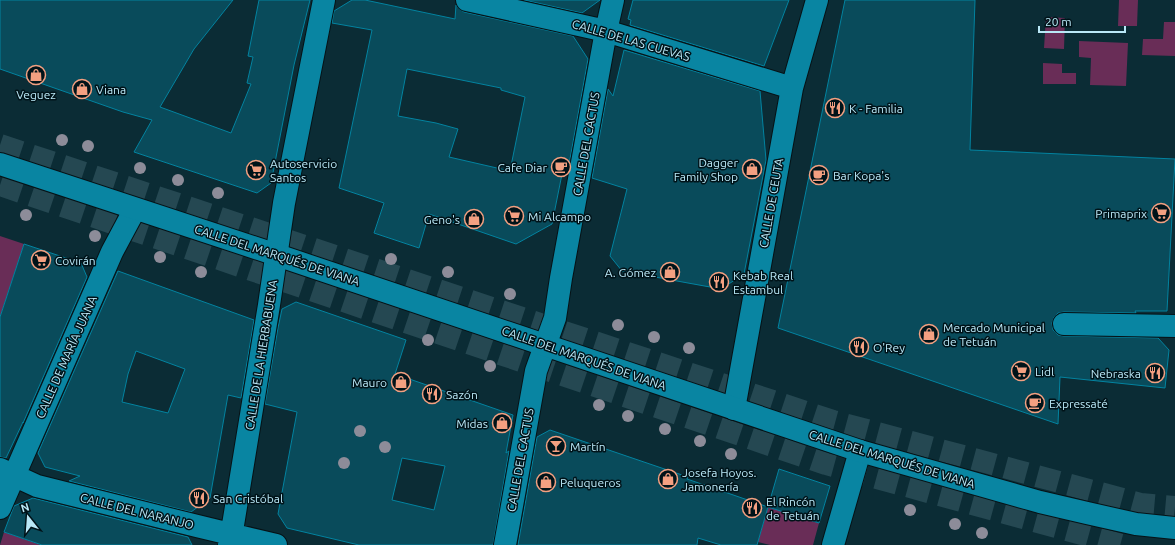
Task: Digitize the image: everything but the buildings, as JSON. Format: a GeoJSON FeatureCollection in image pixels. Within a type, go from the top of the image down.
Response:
{"type":"FeatureCollection","features":[{"type":"Feature","properties":{"kind":"street","name":"CALLE DE LA HIERBABUENA"},"geometry":{"type":"LineString","coordinates":[[230,540],[284,204],[324,0]]}},
{"type":"Feature","properties":{"kind":"street","name":"CALLE DE LAS CUEVAS"},"geometry":{"type":"LineString","coordinates":[[467,0],[606,31],[792,88]]}},
{"type":"Feature","properties":{"kind":"street","name":"CALLE DEL CACTUS"},"geometry":{"type":"LineString","coordinates":[[505,545],[536,371],[555,318],[606,31],[613,0]]}},
{"type":"Feature","properties":{"kind":"street","name":"CALLE DE CEUTA"},"geometry":{"type":"LineString","coordinates":[[734,408],[792,88],[817,0]]}},
{"type":"Feature","properties":{"kind":"street","name":"CALLE DEL MARQUÉS DE VIANA"},"geometry":{"type":"LineString","coordinates":[[0,164],[277,255],[860,451],[1086,514],[1146,526],[1175,528]]}},
{"type":"Feature","properties":{"kind":"street","name":"CALLE DE MARÍA JUANA"},"geometry":{"type":"LineString","coordinates":[[0,508],[7,472],[112,252],[135,209]]}},
{"type":"Feature","properties":{"kind":"street"},"geometry":{"type":"LineString","coordinates":[[1064,324],[1175,326]]}},
{"type":"Feature","properties":{"kind":"street"},"geometry":{"type":"LineString","coordinates":[[833,545],[860,451]]}},
{"type":"Feature","properties":{"kind":"street","name":"CALLE DEL NARANJO"},"geometry":{"type":"LineString","coordinates":[[7,472],[37,486],[230,540],[276,545]]}},
{"type":"Feature","properties":{"kind":"shaded area"},"geometry":{"type":"Polygon","coordinates":[[[1119,0],[1138,0],[1137,26],[1118,26],[1119,0]]]}},
{"type":"Feature","properties":{"kind":"shaded area"},"geometry":{"type":"Polygon","coordinates":[[[1046,17],[1065,18],[1064,49],[1044,48],[1046,17]]]}},
{"type":"Feature","properties":{"kind":"shaded area"},"geometry":{"type":"Polygon","coordinates":[[[1164,22],[1175,22],[1175,56],[1142,55],[1143,39],[1163,39],[1164,22]]]}},
{"type":"Feature","properties":{"kind":"shaded area"},"geometry":{"type":"Polygon","coordinates":[[[1079,41],[1128,43],[1126,86],[1090,85],[1091,58],[1079,57],[1079,41]]]}},
{"type":"Feature","properties":{"kind":"shaded area"},"geometry":{"type":"Polygon","coordinates":[[[1043,63],[1062,64],[1062,73],[1076,73],[1076,84],[1043,84],[1043,63]]]}},
{"type":"Feature","properties":{"kind":"shaded area"},"geometry":{"type":"Polygon","coordinates":[[[0,236],[24,244],[0,317],[0,236]]]}},
{"type":"Feature","properties":{"kind":"shaded area"},"geometry":{"type":"Polygon","coordinates":[[[768,507],[819,523],[813,545],[770,545],[758,542],[768,507]]]}},
{"type":"Feature","properties":{"kind":"shaded area"},"geometry":{"type":"Polygon","coordinates":[[[4,532],[41,545],[0,545],[4,532]]]}},
{"type":"Feature","properties":{"kind":"tunnel"},"geometry":{"type":"LineString","coordinates":[[0,145],[833,421],[1141,504],[1175,507]]}},
{"type":"Feature","properties":{"kind":"tunnel"},"geometry":{"type":"LineString","coordinates":[[0,185],[826,464],[1122,545]]}},
{"type":"Feature","properties":{"kind":"place","name":"Veguez"},"geometry":{"type":"Point","coordinates":[36,75]}},
{"type":"Feature","properties":{"kind":"place","name":"Viana"},"geometry":{"type":"Point","coordinates":[82,89]}},
{"type":"Feature","properties":{"kind":"place","name":"K - Familia"},"geometry":{"type":"Point","coordinates":[835,108]}},
{"type":"Feature","properties":{"kind":"place","name":"Cafe Diar"},"geometry":{"type":"Point","coordinates":[561,167]}},
{"type":"Feature","properties":{"kind":"place","name":"Dagger Family Shop"},"geometry":{"type":"Point","coordinates":[752,169]}},
{"type":"Feature","properties":{"kind":"place","name":"Autoservicio Santos"},"geometry":{"type":"Point","coordinates":[256,170]}},
{"type":"Feature","properties":{"kind":"place","name":"Bar Kopa's"},"geometry":{"type":"Point","coordinates":[819,175]}},
{"type":"Feature","properties":{"kind":"place","name":"Primaprix"},"geometry":{"type":"Point","coordinates":[1161,213]}},
{"type":"Feature","properties":{"kind":"place","name":"Mi Alcampo"},"geometry":{"type":"Point","coordinates":[514,216]}},
{"type":"Feature","properties":{"kind":"place","name":"Geno's"},"geometry":{"type":"Point","coordinates":[474,219]}},
{"type":"Feature","properties":{"kind":"place","name":"Covirán"},"geometry":{"type":"Point","coordinates":[41,260]}},
{"type":"Feature","properties":{"kind":"place","name":"A. Gómez"},"geometry":{"type":"Point","coordinates":[670,272]}},
{"type":"Feature","properties":{"kind":"place","name":"Kebab Real Estambul"},"geometry":{"type":"Point","coordinates":[719,282]}},
{"type":"Feature","properties":{"kind":"place","name":"Mercado Municipal de Tetuán"},"geometry":{"type":"Point","coordinates":[929,334]}},
{"type":"Feature","properties":{"kind":"place","name":"O'Rey"},"geometry":{"type":"Point","coordinates":[859,347]}},
{"type":"Feature","properties":{"kind":"place","name":"Lidl"},"geometry":{"type":"Point","coordinates":[1021,371]}},
{"type":"Feature","properties":{"kind":"place","name":"Nebraska"},"geometry":{"type":"Point","coordinates":[1155,373]}},
{"type":"Feature","properties":{"kind":"place","name":"Mauro"},"geometry":{"type":"Point","coordinates":[401,382]}},
{"type":"Feature","properties":{"kind":"place","name":"Sazón"},"geometry":{"type":"Point","coordinates":[432,394]}},
{"type":"Feature","properties":{"kind":"place","name":"Expressaté"},"geometry":{"type":"Point","coordinates":[1035,403]}},
{"type":"Feature","properties":{"kind":"place","name":"Midas"},"geometry":{"type":"Point","coordinates":[502,423]}},
{"type":"Feature","properties":{"kind":"place","name":"Martín"},"geometry":{"type":"Point","coordinates":[556,446]}},
{"type":"Feature","properties":{"kind":"place","name":"Josefa Hoyos. Jamonería"},"geometry":{"type":"Point","coordinates":[668,479]}},
{"type":"Feature","properties":{"kind":"place","name":"Peluqueros"},"geometry":{"type":"Point","coordinates":[546,482]}},
{"type":"Feature","properties":{"kind":"place","name":"San Cristóbal"},"geometry":{"type":"Point","coordinates":[199,498]}},
{"type":"Feature","properties":{"kind":"place","name":"El Rincón de Tetuán"},"geometry":{"type":"Point","coordinates":[752,508]}}]}
